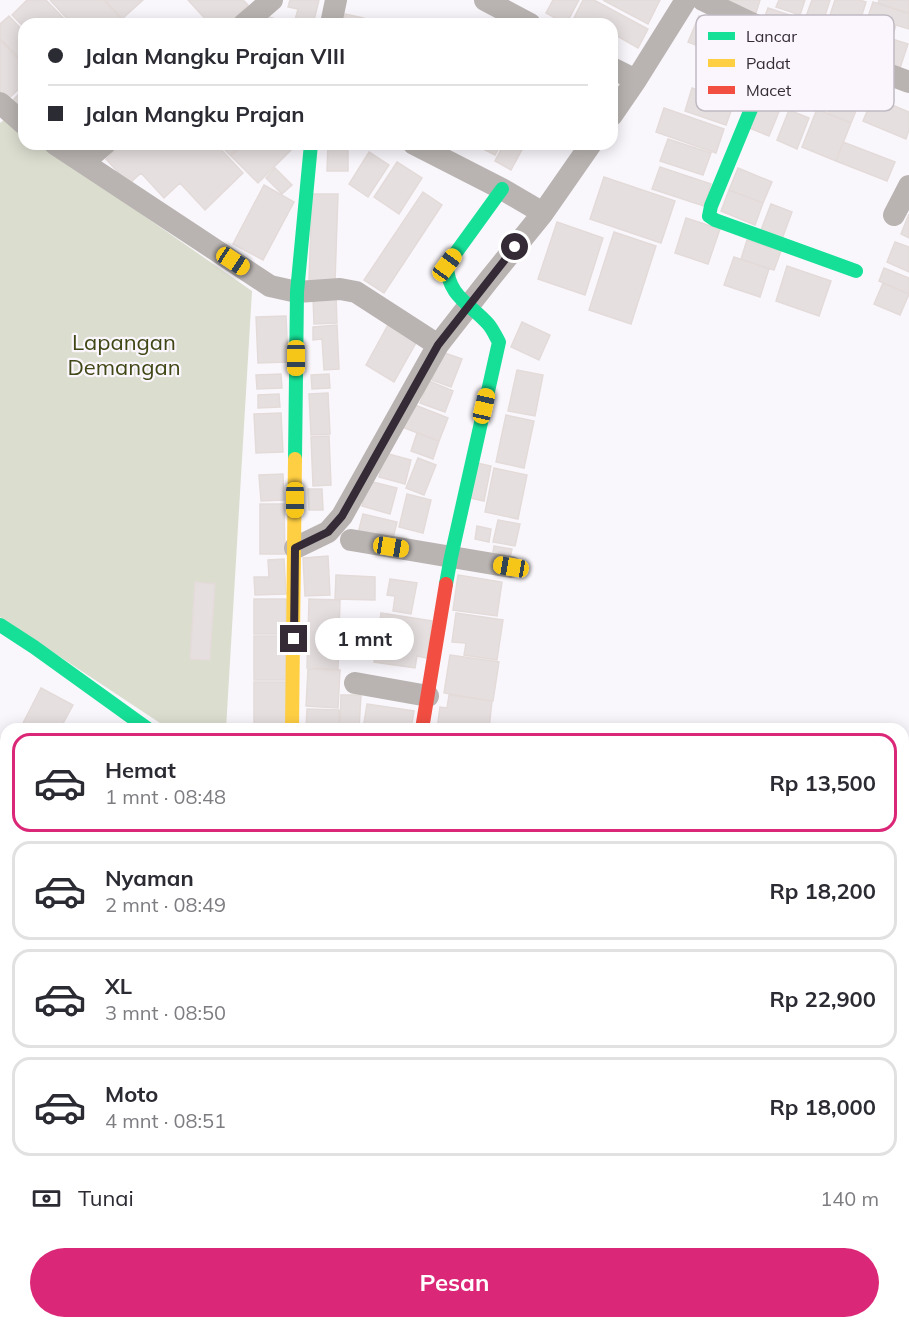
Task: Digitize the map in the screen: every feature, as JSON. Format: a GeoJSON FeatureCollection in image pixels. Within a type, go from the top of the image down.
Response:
{"type":"FeatureCollection","features":[{"type":"Feature","properties":{"kind":"street"},"geometry":{"type":"LineString","coordinates":[[251,18],[272,0]]}},
{"type":"Feature","properties":{"kind":"street"},"geometry":{"type":"LineString","coordinates":[[332,18],[336,0]]}},
{"type":"Feature","properties":{"kind":"street"},"geometry":{"type":"LineString","coordinates":[[484,0],[518,18]]}},
{"type":"Feature","properties":{"kind":"street"},"geometry":{"type":"LineString","coordinates":[[618,106],[687,0]]}},
{"type":"Feature","properties":{"kind":"street"},"geometry":{"type":"LineString","coordinates":[[703,0],[734,15]]}},
{"type":"Feature","properties":{"kind":"street"},"geometry":{"type":"LineString","coordinates":[[618,71],[636,80]]}},
{"type":"Feature","properties":{"kind":"street"},"geometry":{"type":"LineString","coordinates":[[894,76],[909,82]]}},
{"type":"Feature","properties":{"kind":"street"},"geometry":{"type":"LineString","coordinates":[[0,103],[18,119]]}},
{"type":"Feature","properties":{"kind":"street"},"geometry":{"type":"LineString","coordinates":[[750,111],[709,216],[856,271]]}},
{"type":"Feature","properties":{"kind":"street"},"geometry":{"type":"LineString","coordinates":[[65,150],[270,286],[297,292],[340,289],[356,292],[438,345]]}},
{"type":"Feature","properties":{"kind":"street"},"geometry":{"type":"LineString","coordinates":[[84,162],[98,150]]}},
{"type":"Feature","properties":{"kind":"street"},"geometry":{"type":"LineString","coordinates":[[292,723],[297,292],[310,150]]}},
{"type":"Feature","properties":{"kind":"street"},"geometry":{"type":"LineString","coordinates":[[426,150],[543,213]]}},
{"type":"Feature","properties":{"kind":"street"},"geometry":{"type":"LineString","coordinates":[[295,548],[328,532],[342,516],[438,345],[543,213],[587,150]]}},
{"type":"Feature","properties":{"kind":"street"},"geometry":{"type":"LineString","coordinates":[[894,215],[909,186]]}},
{"type":"Feature","properties":{"kind":"street"},"geometry":{"type":"LineString","coordinates":[[423,723],[452,557],[499,342],[490,326],[450,285],[447,265],[502,189]]}},
{"type":"Feature","properties":{"kind":"street"},"geometry":{"type":"LineString","coordinates":[[351,540],[511,567]]}},
{"type":"Feature","properties":{"kind":"street"},"geometry":{"type":"LineString","coordinates":[[0,625],[140,723]]}},
{"type":"Feature","properties":{"kind":"street"},"geometry":{"type":"LineString","coordinates":[[355,682],[428,696]]}},
{"type":"Feature","properties":{"kind":"green space","name":"Lapangan Demangan"},"geometry":{"type":"Polygon","coordinates":[[[5,119],[18,128],[18,150],[50,150],[252,291],[226,723],[160,723],[0,617],[0,123],[5,119]]]}},
{"type":"Feature","properties":{"kind":"building"},"geometry":{"type":"Polygon","coordinates":[[[27,0],[46,0],[63,18],[18,18],[18,21],[12,15],[27,0]]]}},
{"type":"Feature","properties":{"kind":"building"},"geometry":{"type":"Polygon","coordinates":[[[50,0],[103,0],[121,18],[66,18],[50,0]]]}},
{"type":"Feature","properties":{"kind":"building"},"geometry":{"type":"Polygon","coordinates":[[[105,0],[143,0],[123,18],[105,0]]]}},
{"type":"Feature","properties":{"kind":"building"},"geometry":{"type":"Polygon","coordinates":[[[188,0],[243,0],[248,5],[234,18],[204,18],[188,0]]]}},
{"type":"Feature","properties":{"kind":"building"},"geometry":{"type":"Polygon","coordinates":[[[290,0],[319,0],[314,18],[296,18],[298,9],[288,7],[290,0]]]}},
{"type":"Feature","properties":{"kind":"building"},"geometry":{"type":"Polygon","coordinates":[[[553,0],[579,0],[569,18],[555,18],[546,13],[553,0]]]}},
{"type":"Feature","properties":{"kind":"building"},"geometry":{"type":"Polygon","coordinates":[[[583,0],[594,0],[648,29],[638,48],[618,36],[618,18],[574,18],[583,0]]]}},
{"type":"Feature","properties":{"kind":"building"},"geometry":{"type":"Polygon","coordinates":[[[603,0],[660,0],[648,24],[603,0]]]}},
{"type":"Feature","properties":{"kind":"building"},"geometry":{"type":"Polygon","coordinates":[[[717,0],[760,0],[756,13],[717,0]]]}},
{"type":"Feature","properties":{"kind":"building"},"geometry":{"type":"Polygon","coordinates":[[[779,0],[805,0],[800,15],[776,7],[779,0]]]}},
{"type":"Feature","properties":{"kind":"building"},"geometry":{"type":"Polygon","coordinates":[[[812,0],[830,0],[825,15],[806,15],[812,0]]]}},
{"type":"Feature","properties":{"kind":"building"},"geometry":{"type":"Polygon","coordinates":[[[835,0],[866,2],[862,15],[830,15],[835,0]]]}},
{"type":"Feature","properties":{"kind":"building"},"geometry":{"type":"Polygon","coordinates":[[[879,0],[909,0],[909,13],[878,3],[879,0]]]}},
{"type":"Feature","properties":{"kind":"building"},"geometry":{"type":"Polygon","coordinates":[[[873,2],[909,14],[909,29],[896,25],[894,32],[894,15],[869,15],[873,2]]]}},
{"type":"Feature","properties":{"kind":"building"},"geometry":{"type":"Polygon","coordinates":[[[768,8],[790,15],[765,15],[768,8]]]}},
{"type":"Feature","properties":{"kind":"building"},"geometry":{"type":"Polygon","coordinates":[[[345,14],[364,18],[344,18],[345,14]]]}},
{"type":"Feature","properties":{"kind":"building"},"geometry":{"type":"Polygon","coordinates":[[[9,16],[18,26],[18,57],[0,38],[0,24],[9,16]]]}},
{"type":"Feature","properties":{"kind":"building"},"geometry":{"type":"Polygon","coordinates":[[[696,23],[696,45],[688,42],[696,23]]]}},
{"type":"Feature","properties":{"kind":"building"},"geometry":{"type":"Polygon","coordinates":[[[0,40],[18,59],[18,90],[6,101],[0,95],[0,40]]]}},
{"type":"Feature","properties":{"kind":"building"},"geometry":{"type":"Polygon","coordinates":[[[894,40],[908,44],[900,68],[894,66],[894,40]]]}},
{"type":"Feature","properties":{"kind":"building"},"geometry":{"type":"Polygon","coordinates":[[[692,88],[696,89],[696,111],[731,111],[726,125],[685,111],[692,88]]]}},
{"type":"Feature","properties":{"kind":"building"},"geometry":{"type":"Polygon","coordinates":[[[18,95],[18,108],[12,101],[18,95]]]}},
{"type":"Feature","properties":{"kind":"building"},"geometry":{"type":"Polygon","coordinates":[[[894,106],[909,112],[909,130],[906,139],[863,121],[867,111],[894,111],[894,106]]]}},
{"type":"Feature","properties":{"kind":"building"},"geometry":{"type":"Polygon","coordinates":[[[664,108],[724,129],[716,153],[656,132],[664,108]]]}},
{"type":"Feature","properties":{"kind":"building"},"geometry":{"type":"Polygon","coordinates":[[[754,111],[779,111],[769,136],[747,127],[754,111]]]}},
{"type":"Feature","properties":{"kind":"building"},"geometry":{"type":"Polygon","coordinates":[[[789,111],[809,118],[797,149],[777,140],[789,111]]]}},
{"type":"Feature","properties":{"kind":"building"},"geometry":{"type":"Polygon","coordinates":[[[816,111],[822,111],[851,123],[836,161],[802,147],[816,111]]]}},
{"type":"Feature","properties":{"kind":"building"},"geometry":{"type":"Polygon","coordinates":[[[829,111],[856,111],[851,123],[828,114],[829,111]]]}},
{"type":"Feature","properties":{"kind":"building"},"geometry":{"type":"Polygon","coordinates":[[[668,139],[711,153],[703,175],[660,161],[668,139]]]}},
{"type":"Feature","properties":{"kind":"building"},"geometry":{"type":"Polygon","coordinates":[[[843,142],[895,162],[887,181],[836,161],[843,142]]]}},
{"type":"Feature","properties":{"kind":"building"},"geometry":{"type":"Polygon","coordinates":[[[116,150],[222,150],[243,173],[205,210],[180,183],[164,198],[141,173],[129,184],[106,159],[116,150]]]}},
{"type":"Feature","properties":{"kind":"building"},"geometry":{"type":"Polygon","coordinates":[[[225,150],[235,150],[230,155],[225,150]]]}},
{"type":"Feature","properties":{"kind":"building"},"geometry":{"type":"Polygon","coordinates":[[[237,150],[291,150],[258,183],[231,156],[237,150]]]}},
{"type":"Feature","properties":{"kind":"building"},"geometry":{"type":"Polygon","coordinates":[[[328,150],[348,150],[348,171],[327,171],[328,150]]]}},
{"type":"Feature","properties":{"kind":"building"},"geometry":{"type":"Polygon","coordinates":[[[485,150],[498,150],[495,155],[485,150]]]}},
{"type":"Feature","properties":{"kind":"building"},"geometry":{"type":"Polygon","coordinates":[[[501,150],[522,150],[511,170],[495,161],[501,150]]]}},
{"type":"Feature","properties":{"kind":"building"},"geometry":{"type":"Polygon","coordinates":[[[369,152],[389,165],[368,197],[349,184],[369,152]]]}},
{"type":"Feature","properties":{"kind":"building"},"geometry":{"type":"Polygon","coordinates":[[[397,162],[422,178],[399,214],[374,197],[397,162]]]}},
{"type":"Feature","properties":{"kind":"building"},"geometry":{"type":"Polygon","coordinates":[[[660,167],[711,184],[704,206],[652,189],[660,167]]]}},
{"type":"Feature","properties":{"kind":"building"},"geometry":{"type":"Polygon","coordinates":[[[275,168],[292,185],[282,194],[266,178],[275,168]]]}},
{"type":"Feature","properties":{"kind":"building"},"geometry":{"type":"Polygon","coordinates":[[[738,168],[772,182],[763,203],[729,190],[738,168]]]}},
{"type":"Feature","properties":{"kind":"building"},"geometry":{"type":"Polygon","coordinates":[[[604,177],[675,201],[661,243],[590,219],[604,177]]]}},
{"type":"Feature","properties":{"kind":"building"},"geometry":{"type":"Polygon","coordinates":[[[264,185],[294,202],[263,260],[233,244],[264,185]]]}},
{"type":"Feature","properties":{"kind":"building"},"geometry":{"type":"Polygon","coordinates":[[[729,190],[763,203],[755,225],[721,211],[729,190]]]}},
{"type":"Feature","properties":{"kind":"building"},"geometry":{"type":"Polygon","coordinates":[[[423,192],[442,205],[384,293],[364,280],[423,192]]]}},
{"type":"Feature","properties":{"kind":"building"},"geometry":{"type":"Polygon","coordinates":[[[312,194],[338,194],[335,282],[309,281],[312,194]]]}},
{"type":"Feature","properties":{"kind":"building"},"geometry":{"type":"Polygon","coordinates":[[[771,204],[792,212],[782,239],[761,230],[771,204]]]}},
{"type":"Feature","properties":{"kind":"building"},"geometry":{"type":"Polygon","coordinates":[[[909,214],[909,238],[901,234],[909,214]]]}},
{"type":"Feature","properties":{"kind":"building"},"geometry":{"type":"Polygon","coordinates":[[[686,218],[720,229],[708,264],[675,253],[686,218]]]}},
{"type":"Feature","properties":{"kind":"building"},"geometry":{"type":"Polygon","coordinates":[[[557,222],[603,238],[585,295],[538,279],[557,222]]]}},
{"type":"Feature","properties":{"kind":"building"},"geometry":{"type":"Polygon","coordinates":[[[614,232],[656,246],[631,324],[589,310],[614,232]]]}},
{"type":"Feature","properties":{"kind":"building"},"geometry":{"type":"Polygon","coordinates":[[[747,240],[781,251],[774,270],[741,259],[747,240]]]}},
{"type":"Feature","properties":{"kind":"building"},"geometry":{"type":"Polygon","coordinates":[[[895,242],[909,247],[909,272],[887,262],[895,242]]]}},
{"type":"Feature","properties":{"kind":"building"},"geometry":{"type":"Polygon","coordinates":[[[734,257],[769,269],[760,297],[724,285],[734,257]]]}},
{"type":"Feature","properties":{"kind":"building"},"geometry":{"type":"Polygon","coordinates":[[[787,266],[831,281],[819,316],[776,301],[787,266]]]}},
{"type":"Feature","properties":{"kind":"building"},"geometry":{"type":"Polygon","coordinates":[[[884,268],[909,278],[909,294],[879,281],[884,268]]]}},
{"type":"Feature","properties":{"kind":"building"},"geometry":{"type":"Polygon","coordinates":[[[883,283],[909,294],[900,315],[874,304],[883,283]]]}},
{"type":"Feature","properties":{"kind":"building"},"geometry":{"type":"Polygon","coordinates":[[[336,295],[337,323],[314,324],[313,297],[336,295]]]}},
{"type":"Feature","properties":{"kind":"building"},"geometry":{"type":"Polygon","coordinates":[[[286,316],[288,362],[258,363],[256,317],[286,316]]]}},
{"type":"Feature","properties":{"kind":"building"},"geometry":{"type":"Polygon","coordinates":[[[522,322],[550,335],[539,360],[511,347],[522,322]]]}},
{"type":"Feature","properties":{"kind":"building"},"geometry":{"type":"Polygon","coordinates":[[[337,325],[339,369],[324,370],[322,339],[313,340],[313,327],[337,325]]]}},
{"type":"Feature","properties":{"kind":"building"},"geometry":{"type":"Polygon","coordinates":[[[388,325],[417,341],[394,382],[366,365],[388,325]]]}},
{"type":"Feature","properties":{"kind":"building"},"geometry":{"type":"Polygon","coordinates":[[[442,352],[462,359],[451,387],[432,380],[442,352]]]}},
{"type":"Feature","properties":{"kind":"building"},"geometry":{"type":"Polygon","coordinates":[[[517,370],[543,375],[535,416],[508,411],[517,370]]]}},
{"type":"Feature","properties":{"kind":"building"},"geometry":{"type":"Polygon","coordinates":[[[281,374],[282,388],[257,389],[256,375],[281,374]]]}},
{"type":"Feature","properties":{"kind":"building"},"geometry":{"type":"Polygon","coordinates":[[[329,374],[330,388],[312,389],[311,375],[329,374]]]}},
{"type":"Feature","properties":{"kind":"building"},"geometry":{"type":"Polygon","coordinates":[[[429,381],[453,391],[445,412],[420,403],[429,381]]]}},
{"type":"Feature","properties":{"kind":"building"},"geometry":{"type":"Polygon","coordinates":[[[328,393],[330,434],[311,435],[309,394],[328,393]]]}},
{"type":"Feature","properties":{"kind":"building"},"geometry":{"type":"Polygon","coordinates":[[[279,394],[280,407],[258,408],[258,395],[279,394]]]}},
{"type":"Feature","properties":{"kind":"building"},"geometry":{"type":"Polygon","coordinates":[[[410,403],[448,418],[439,441],[402,427],[410,403]]]}},
{"type":"Feature","properties":{"kind":"building"},"geometry":{"type":"Polygon","coordinates":[[[281,413],[283,452],[256,453],[254,414],[281,413]]]}},
{"type":"Feature","properties":{"kind":"building"},"geometry":{"type":"Polygon","coordinates":[[[506,415],[534,421],[524,468],[496,462],[506,415]]]}},
{"type":"Feature","properties":{"kind":"building"},"geometry":{"type":"Polygon","coordinates":[[[417,433],[439,441],[433,459],[411,451],[417,433]]]}},
{"type":"Feature","properties":{"kind":"building"},"geometry":{"type":"Polygon","coordinates":[[[329,436],[331,485],[313,486],[311,437],[329,436]]]}},
{"type":"Feature","properties":{"kind":"building"},"geometry":{"type":"Polygon","coordinates":[[[385,453],[411,460],[405,484],[379,477],[385,453]]]}},
{"type":"Feature","properties":{"kind":"building"},"geometry":{"type":"Polygon","coordinates":[[[418,458],[436,465],[424,495],[406,488],[418,458]]]}},
{"type":"Feature","properties":{"kind":"building"},"geometry":{"type":"Polygon","coordinates":[[[477,463],[491,466],[484,501],[470,498],[477,463]]]}},
{"type":"Feature","properties":{"kind":"building"},"geometry":{"type":"Polygon","coordinates":[[[494,468],[527,475],[518,519],[485,512],[494,468]]]}},
{"type":"Feature","properties":{"kind":"building"},"geometry":{"type":"Polygon","coordinates":[[[283,474],[284,500],[261,501],[259,475],[283,474]]]}},
{"type":"Feature","properties":{"kind":"building"},"geometry":{"type":"Polygon","coordinates":[[[369,481],[397,488],[390,514],[362,506],[369,481]]]}},
{"type":"Feature","properties":{"kind":"building"},"geometry":{"type":"Polygon","coordinates":[[[308,489],[322,489],[323,510],[309,510],[308,489]]]}},
{"type":"Feature","properties":{"kind":"building"},"geometry":{"type":"Polygon","coordinates":[[[407,494],[431,500],[423,533],[399,527],[407,494]]]}},
{"type":"Feature","properties":{"kind":"building"},"geometry":{"type":"Polygon","coordinates":[[[260,504],[284,504],[285,554],[260,554],[260,504]]]}},
{"type":"Feature","properties":{"kind":"building"},"geometry":{"type":"Polygon","coordinates":[[[363,514],[397,522],[392,542],[358,533],[363,514]]]}},
{"type":"Feature","properties":{"kind":"building"},"geometry":{"type":"Polygon","coordinates":[[[498,520],[520,524],[515,546],[493,542],[498,520]]]}},
{"type":"Feature","properties":{"kind":"building"},"geometry":{"type":"Polygon","coordinates":[[[477,526],[491,529],[489,542],[475,539],[477,526]]]}},
{"type":"Feature","properties":{"kind":"building"},"geometry":{"type":"Polygon","coordinates":[[[494,546],[512,549],[509,562],[492,558],[494,546]]]}},
{"type":"Feature","properties":{"kind":"building"},"geometry":{"type":"Polygon","coordinates":[[[328,556],[330,595],[305,596],[303,558],[328,556]]]}},
{"type":"Feature","properties":{"kind":"building"},"geometry":{"type":"Polygon","coordinates":[[[284,559],[286,594],[255,595],[254,577],[269,577],[268,560],[284,559]]]}},
{"type":"Feature","properties":{"kind":"building"},"geometry":{"type":"Polygon","coordinates":[[[336,575],[375,577],[375,600],[335,599],[336,575]]]}},
{"type":"Feature","properties":{"kind":"building"},"geometry":{"type":"Polygon","coordinates":[[[458,575],[502,582],[497,616],[453,610],[458,575]]]}},
{"type":"Feature","properties":{"kind":"building"},"geometry":{"type":"Polygon","coordinates":[[[390,579],[417,583],[411,614],[393,611],[395,596],[387,595],[390,579]]]}},
{"type":"Feature","properties":{"kind":"building"},"geometry":{"type":"Polygon","coordinates":[[[195,582],[215,584],[210,660],[190,659],[195,582]]]}},
{"type":"Feature","properties":{"kind":"building"},"geometry":{"type":"Polygon","coordinates":[[[254,599],[286,599],[286,634],[254,634],[254,599]]]}},
{"type":"Feature","properties":{"kind":"building"},"geometry":{"type":"Polygon","coordinates":[[[309,599],[340,600],[338,669],[307,668],[309,599]]]}},
{"type":"Feature","properties":{"kind":"building"},"geometry":{"type":"Polygon","coordinates":[[[381,613],[432,621],[427,658],[417,656],[415,668],[374,662],[381,613]]]}},
{"type":"Feature","properties":{"kind":"building"},"geometry":{"type":"Polygon","coordinates":[[[456,613],[503,620],[497,660],[464,655],[466,643],[452,642],[456,613]]]}},
{"type":"Feature","properties":{"kind":"building"},"geometry":{"type":"Polygon","coordinates":[[[346,622],[377,627],[372,658],[341,654],[346,622]]]}},
{"type":"Feature","properties":{"kind":"building"},"geometry":{"type":"Polygon","coordinates":[[[254,636],[286,636],[286,680],[254,680],[254,636]]]}},
{"type":"Feature","properties":{"kind":"building"},"geometry":{"type":"Polygon","coordinates":[[[450,655],[499,662],[493,701],[444,693],[450,655]]]}},
{"type":"Feature","properties":{"kind":"building"},"geometry":{"type":"Polygon","coordinates":[[[308,669],[340,670],[338,708],[306,706],[308,669]]]}},
{"type":"Feature","properties":{"kind":"building"},"geometry":{"type":"Polygon","coordinates":[[[254,682],[286,682],[286,723],[254,723],[254,682]]]}},
{"type":"Feature","properties":{"kind":"building"},"geometry":{"type":"Polygon","coordinates":[[[41,688],[73,705],[63,723],[23,723],[41,688]]]}},
{"type":"Feature","properties":{"kind":"building"},"geometry":{"type":"Polygon","coordinates":[[[341,695],[361,695],[359,723],[340,723],[341,695]]]}},
{"type":"Feature","properties":{"kind":"building"},"geometry":{"type":"Polygon","coordinates":[[[449,695],[492,701],[490,723],[438,723],[440,707],[447,708],[449,695]]]}},
{"type":"Feature","properties":{"kind":"building"},"geometry":{"type":"Polygon","coordinates":[[[367,704],[414,711],[412,723],[364,723],[367,704]]]}},
{"type":"Feature","properties":{"kind":"building"},"geometry":{"type":"Polygon","coordinates":[[[307,709],[339,710],[339,723],[306,723],[307,709]]]}},
{"type":"Feature","properties":{"kind":"traffic: fast"},"geometry":{"type":"LineString","coordinates":[[750,111],[709,216],[856,271]]}},
{"type":"Feature","properties":{"kind":"traffic: fast"},"geometry":{"type":"LineString","coordinates":[[295,459],[297,292],[310,150]]}},
{"type":"Feature","properties":{"kind":"traffic: fast"},"geometry":{"type":"LineString","coordinates":[[446,584],[499,342],[489,325],[451,285],[447,265],[502,189]]}},
{"type":"Feature","properties":{"kind":"traffic: fast"},"geometry":{"type":"LineString","coordinates":[[0,625],[140,723]]}},
{"type":"Feature","properties":{"kind":"traffic: slow"},"geometry":{"type":"LineString","coordinates":[[292,723],[295,459]]}},
{"type":"Feature","properties":{"kind":"traffic: jam"},"geometry":{"type":"LineString","coordinates":[[423,723],[446,584]]}},
{"type":"Feature","properties":{"kind":"route"},"geometry":{"type":"LineString","coordinates":[[294,639],[295,548],[328,532],[342,516],[438,345],[515,247]]}}]}
